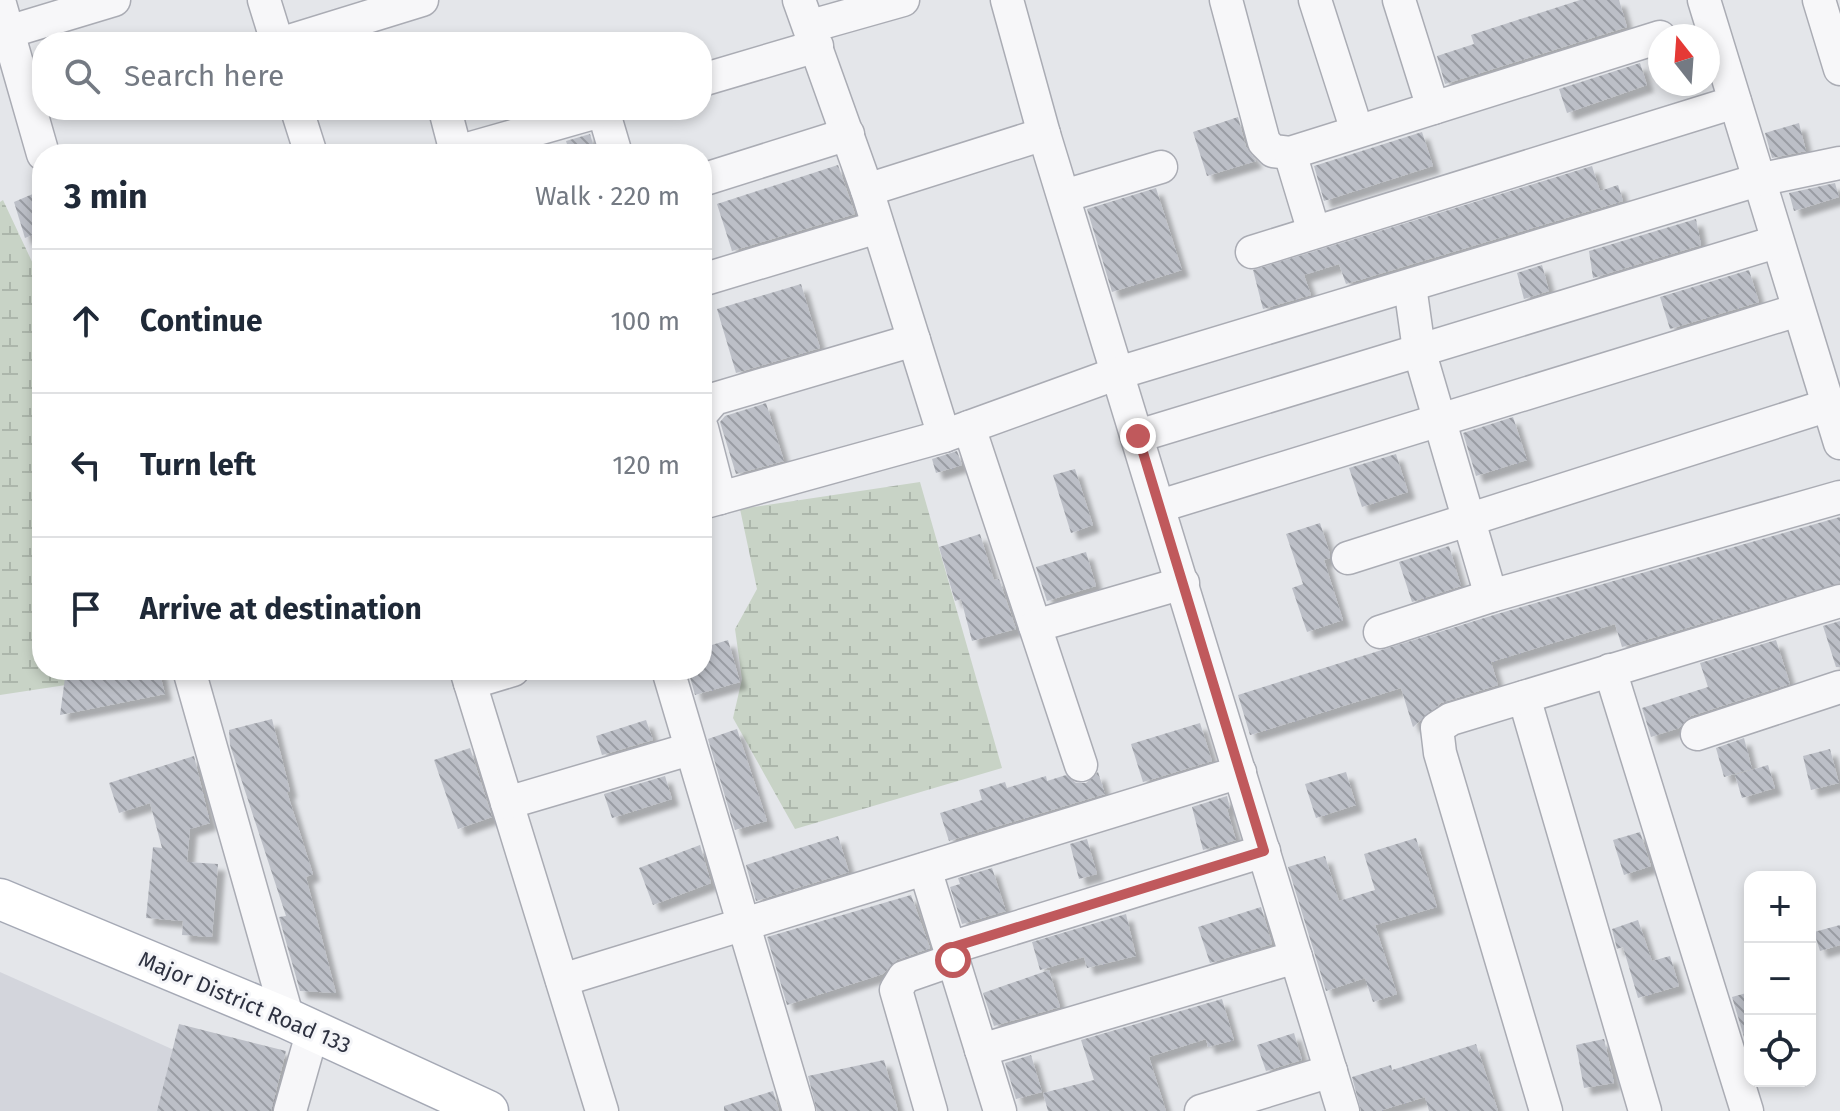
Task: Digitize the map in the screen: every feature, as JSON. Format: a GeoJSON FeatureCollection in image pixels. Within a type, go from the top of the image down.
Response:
{"type":"FeatureCollection","features":[{"type":"Feature","properties":{"kind":"main road","name":"Major District Road 133"},"geometry":{"type":"LineString","coordinates":[[0,899],[301,1024],[488,1111]]}},
{"type":"Feature","properties":{"kind":"street"},"geometry":{"type":"LineString","coordinates":[[32,98],[4,18],[114,0]]}},
{"type":"Feature","properties":{"kind":"street"},"geometry":{"type":"LineString","coordinates":[[264,0],[273,32]]}},
{"type":"Feature","properties":{"kind":"street"},"geometry":{"type":"LineString","coordinates":[[307,32],[422,0]]}},
{"type":"Feature","properties":{"kind":"street"},"geometry":{"type":"LineString","coordinates":[[712,75],[809,24],[903,0]]}},
{"type":"Feature","properties":{"kind":"street"},"geometry":{"type":"LineString","coordinates":[[1007,0],[1044,134],[1343,1111]]}},
{"type":"Feature","properties":{"kind":"street"},"geometry":{"type":"LineString","coordinates":[[1226,0],[1264,142],[1273,151],[1290,153],[1648,40]]}},
{"type":"Feature","properties":{"kind":"street"},"geometry":{"type":"LineString","coordinates":[[1315,0],[1357,131]]}},
{"type":"Feature","properties":{"kind":"street"},"geometry":{"type":"LineString","coordinates":[[1399,0],[1433,108]]}},
{"type":"Feature","properties":{"kind":"street"},"geometry":{"type":"LineString","coordinates":[[1819,0],[1840,69]]}},
{"type":"Feature","properties":{"kind":"street"},"geometry":{"type":"LineString","coordinates":[[1684,24],[1707,11],[1840,443]]}},
{"type":"Feature","properties":{"kind":"street"},"geometry":{"type":"LineString","coordinates":[[809,24],[867,190],[914,340],[957,431],[1035,626],[1081,765]]}},
{"type":"Feature","properties":{"kind":"street"},"geometry":{"type":"LineString","coordinates":[[1252,252],[1735,102]]}},
{"type":"Feature","properties":{"kind":"street"},"geometry":{"type":"LineString","coordinates":[[38,120],[41,144]]}},
{"type":"Feature","properties":{"kind":"street"},"geometry":{"type":"LineString","coordinates":[[300,120],[308,144]]}},
{"type":"Feature","properties":{"kind":"street"},"geometry":{"type":"LineString","coordinates":[[447,120],[451,144]]}},
{"type":"Feature","properties":{"kind":"street"},"geometry":{"type":"LineString","coordinates":[[514,144],[578,120]]}},
{"type":"Feature","properties":{"kind":"street"},"geometry":{"type":"LineString","coordinates":[[607,120],[613,144]]}},
{"type":"Feature","properties":{"kind":"street"},"geometry":{"type":"LineString","coordinates":[[712,177],[848,134]]}},
{"type":"Feature","properties":{"kind":"street"},"geometry":{"type":"LineString","coordinates":[[867,190],[1044,134]]}},
{"type":"Feature","properties":{"kind":"street"},"geometry":{"type":"LineString","coordinates":[[1290,153],[1314,232]]}},
{"type":"Feature","properties":{"kind":"street"},"geometry":{"type":"LineString","coordinates":[[712,501],[957,431],[1118,373],[1758,180],[1840,163]]}},
{"type":"Feature","properties":{"kind":"street"},"geometry":{"type":"LineString","coordinates":[[1064,196],[1161,167]]}},
{"type":"Feature","properties":{"kind":"street"},"geometry":{"type":"LineString","coordinates":[[712,277],[878,227]]}},
{"type":"Feature","properties":{"kind":"street"},"geometry":{"type":"LineString","coordinates":[[1138,436],[1776,242]]}},
{"type":"Feature","properties":{"kind":"street"},"geometry":{"type":"LineString","coordinates":[[1410,286],[1419,350],[1491,596]]}},
{"type":"Feature","properties":{"kind":"street"},"geometry":{"type":"LineString","coordinates":[[1160,506],[1798,310]]}},
{"type":"Feature","properties":{"kind":"street"},"geometry":{"type":"LineString","coordinates":[[712,401],[914,340]]}},
{"type":"Feature","properties":{"kind":"street"},"geometry":{"type":"LineString","coordinates":[[1348,558],[1829,405]]}},
{"type":"Feature","properties":{"kind":"street"},"geometry":{"type":"LineString","coordinates":[[1380,632],[1491,596],[1840,497]]}},
{"type":"Feature","properties":{"kind":"street"},"geometry":{"type":"LineString","coordinates":[[1035,626],[1183,583]]}},
{"type":"Feature","properties":{"kind":"street"},"geometry":{"type":"LineString","coordinates":[[1546,1111],[1436,736],[1442,723],[1840,601]]}},
{"type":"Feature","properties":{"kind":"street"},"geometry":{"type":"LineString","coordinates":[[1610,670],[1747,1111]]}},
{"type":"Feature","properties":{"kind":"street"},"geometry":{"type":"LineString","coordinates":[[192,680],[301,1024],[290,1111]]}},
{"type":"Feature","properties":{"kind":"street"},"geometry":{"type":"LineString","coordinates":[[469,680],[602,1111]]}},
{"type":"Feature","properties":{"kind":"street"},"geometry":{"type":"LineString","coordinates":[[671,680],[799,1111]]}},
{"type":"Feature","properties":{"kind":"street"},"geometry":{"type":"LineString","coordinates":[[1697,734],[1840,687]]}},
{"type":"Feature","properties":{"kind":"street"},"geometry":{"type":"LineString","coordinates":[[1524,697],[1645,1111]]}},
{"type":"Feature","properties":{"kind":"street"},"geometry":{"type":"LineString","coordinates":[[507,803],[690,749]]}},
{"type":"Feature","properties":{"kind":"street"},"geometry":{"type":"LineString","coordinates":[[562,980],[1240,772]]}},
{"type":"Feature","properties":{"kind":"street"},"geometry":{"type":"LineString","coordinates":[[931,1111],[896,990],[904,977],[952,954],[1264,851]]}},
{"type":"Feature","properties":{"kind":"street"},"geometry":{"type":"LineString","coordinates":[[925,869],[1000,1111]]}},
{"type":"Feature","properties":{"kind":"street"},"geometry":{"type":"LineString","coordinates":[[981,1050],[1296,957]]}},
{"type":"Feature","properties":{"kind":"street"},"geometry":{"type":"LineString","coordinates":[[1201,1111],[1331,1071]]}},
{"type":"Feature","properties":{"kind":"shaded area"},"geometry":{"type":"Polygon","coordinates":[[[0,972],[310,1111],[0,1111],[0,972]]]}},
{"type":"Feature","properties":{"kind":"green space"},"geometry":{"type":"Polygon","coordinates":[[[3,200],[32,262],[32,680],[67,680],[66,685],[0,695],[0,202],[3,200]]]}},
{"type":"Feature","properties":{"kind":"green space"},"geometry":{"type":"Polygon","coordinates":[[[920,482],[1002,768],[795,829],[733,718],[742,679],[735,629],[757,589],[740,509],[920,482]]]}},
{"type":"Feature","properties":{"kind":"building"},"geometry":{"type":"Polygon","coordinates":[[[1580,0],[1619,0],[1627,27],[1445,84],[1437,56],[1474,44],[1471,35],[1580,0]]]}},
{"type":"Feature","properties":{"kind":"building"},"geometry":{"type":"Polygon","coordinates":[[[1640,63],[1647,85],[1567,113],[1559,89],[1640,63]]]}},
{"type":"Feature","properties":{"kind":"building"},"geometry":{"type":"Polygon","coordinates":[[[1238,117],[1246,147],[1256,161],[1207,176],[1193,132],[1238,117]]]}},
{"type":"Feature","properties":{"kind":"building"},"geometry":{"type":"Polygon","coordinates":[[[1799,123],[1806,151],[1772,158],[1765,133],[1799,123]]]}},
{"type":"Feature","properties":{"kind":"building"},"geometry":{"type":"Polygon","coordinates":[[[1422,132],[1433,166],[1324,201],[1314,166],[1422,132]]]}},
{"type":"Feature","properties":{"kind":"building"},"geometry":{"type":"Polygon","coordinates":[[[590,134],[593,144],[567,144],[566,141],[590,134]]]}},
{"type":"Feature","properties":{"kind":"building"},"geometry":{"type":"Polygon","coordinates":[[[838,165],[855,214],[732,251],[717,204],[838,165]]]}},
{"type":"Feature","properties":{"kind":"building"},"geometry":{"type":"Polygon","coordinates":[[[1592,166],[1600,191],[1618,185],[1623,201],[1346,284],[1339,264],[1304,275],[1311,295],[1263,309],[1253,270],[1592,166]]]}},
{"type":"Feature","properties":{"kind":"building"},"geometry":{"type":"Polygon","coordinates":[[[1835,183],[1839,197],[1794,211],[1789,193],[1835,183]]]}},
{"type":"Feature","properties":{"kind":"building"},"geometry":{"type":"Polygon","coordinates":[[[1156,188],[1182,270],[1112,292],[1087,209],[1156,188]]]}},
{"type":"Feature","properties":{"kind":"building"},"geometry":{"type":"Polygon","coordinates":[[[32,194],[32,235],[25,238],[14,202],[32,194]]]}},
{"type":"Feature","properties":{"kind":"building"},"geometry":{"type":"Polygon","coordinates":[[[1696,219],[1701,245],[1593,278],[1589,251],[1696,219]]]}},
{"type":"Feature","properties":{"kind":"building"},"geometry":{"type":"Polygon","coordinates":[[[1542,265],[1549,291],[1524,299],[1517,273],[1542,265]]]}},
{"type":"Feature","properties":{"kind":"building"},"geometry":{"type":"Polygon","coordinates":[[[1749,270],[1759,302],[1670,329],[1660,297],[1749,270]]]}},
{"type":"Feature","properties":{"kind":"building"},"geometry":{"type":"Polygon","coordinates":[[[801,284],[820,348],[736,373],[717,309],[801,284]]]}},
{"type":"Feature","properties":{"kind":"building"},"geometry":{"type":"Polygon","coordinates":[[[766,403],[784,461],[736,474],[720,422],[725,416],[766,403]]]}},
{"type":"Feature","properties":{"kind":"building"},"geometry":{"type":"Polygon","coordinates":[[[1513,417],[1527,460],[1476,476],[1463,433],[1513,417]]]}},
{"type":"Feature","properties":{"kind":"building"},"geometry":{"type":"Polygon","coordinates":[[[957,451],[962,465],[936,473],[932,459],[957,451]]]}},
{"type":"Feature","properties":{"kind":"building"},"geometry":{"type":"Polygon","coordinates":[[[1396,454],[1408,492],[1362,507],[1349,468],[1396,454]]]}},
{"type":"Feature","properties":{"kind":"building"},"geometry":{"type":"Polygon","coordinates":[[[1075,469],[1093,525],[1071,533],[1053,475],[1075,469]]]}},
{"type":"Feature","properties":{"kind":"building"},"geometry":{"type":"Polygon","coordinates":[[[1840,517],[1840,583],[1622,647],[1615,624],[1491,662],[1498,685],[1441,703],[1413,727],[1401,688],[1250,735],[1238,695],[1497,614],[1840,517]]]}},
{"type":"Feature","properties":{"kind":"building"},"geometry":{"type":"Polygon","coordinates":[[[1320,523],[1330,554],[1330,558],[1324,560],[1343,620],[1307,632],[1292,588],[1303,584],[1286,534],[1320,523]]]}},
{"type":"Feature","properties":{"kind":"building"},"geometry":{"type":"Polygon","coordinates":[[[980,534],[994,580],[999,579],[1016,629],[972,641],[961,599],[955,601],[939,547],[980,534]]]}},
{"type":"Feature","properties":{"kind":"building"},"geometry":{"type":"Polygon","coordinates":[[[1449,546],[1461,586],[1412,602],[1399,562],[1449,546]]]}},
{"type":"Feature","properties":{"kind":"building"},"geometry":{"type":"Polygon","coordinates":[[[1086,552],[1096,586],[1047,601],[1036,567],[1086,552]]]}},
{"type":"Feature","properties":{"kind":"building"},"geometry":{"type":"Polygon","coordinates":[[[1840,621],[1840,667],[1836,667],[1823,626],[1840,621]]]}},
{"type":"Feature","properties":{"kind":"building"},"geometry":{"type":"Polygon","coordinates":[[[728,640],[740,682],[695,695],[691,680],[712,680],[712,645],[728,640]]]}},
{"type":"Feature","properties":{"kind":"building"},"geometry":{"type":"Polygon","coordinates":[[[1776,640],[1790,684],[1691,716],[1679,728],[1651,737],[1642,708],[1708,687],[1700,663],[1776,640]]]}},
{"type":"Feature","properties":{"kind":"building"},"geometry":{"type":"Polygon","coordinates":[[[65,680],[162,680],[165,694],[60,715],[65,680]]]}},
{"type":"Feature","properties":{"kind":"building"},"geometry":{"type":"Polygon","coordinates":[[[272,719],[290,791],[287,792],[313,874],[306,877],[336,993],[300,991],[279,917],[286,916],[230,745],[229,730],[272,719]]]}},
{"type":"Feature","properties":{"kind":"building"},"geometry":{"type":"Polygon","coordinates":[[[646,720],[653,740],[602,755],[596,736],[646,720]]]}},
{"type":"Feature","properties":{"kind":"building"},"geometry":{"type":"Polygon","coordinates":[[[1200,723],[1212,761],[1143,782],[1131,744],[1200,723]]]}},
{"type":"Feature","properties":{"kind":"building"},"geometry":{"type":"Polygon","coordinates":[[[737,729],[767,821],[735,830],[708,739],[737,729]]]}},
{"type":"Feature","properties":{"kind":"building"},"geometry":{"type":"Polygon","coordinates":[[[1744,738],[1752,769],[1724,777],[1716,748],[1744,738]]]}},
{"type":"Feature","properties":{"kind":"building"},"geometry":{"type":"Polygon","coordinates":[[[470,748],[492,817],[458,829],[434,760],[470,748]]]}},
{"type":"Feature","properties":{"kind":"building"},"geometry":{"type":"Polygon","coordinates":[[[1830,749],[1839,783],[1811,790],[1803,756],[1830,749]]]}},
{"type":"Feature","properties":{"kind":"building"},"geometry":{"type":"Polygon","coordinates":[[[194,756],[210,823],[190,829],[187,862],[218,864],[212,937],[182,935],[183,921],[146,918],[153,847],[162,848],[150,803],[119,813],[109,783],[194,756]]]}},
{"type":"Feature","properties":{"kind":"building"},"geometry":{"type":"Polygon","coordinates":[[[1768,765],[1775,788],[1742,798],[1735,775],[1768,765]]]}},
{"type":"Feature","properties":{"kind":"building"},"geometry":{"type":"Polygon","coordinates":[[[1098,772],[1105,794],[949,841],[940,813],[982,800],[979,790],[1005,782],[1007,788],[1046,776],[1047,781],[1066,775],[1076,783],[1086,783],[1098,772]]]}},
{"type":"Feature","properties":{"kind":"building"},"geometry":{"type":"Polygon","coordinates":[[[1346,772],[1356,805],[1316,818],[1305,784],[1346,772]]]}},
{"type":"Feature","properties":{"kind":"building"},"geometry":{"type":"Polygon","coordinates":[[[665,776],[672,799],[612,818],[604,794],[665,776]]]}},
{"type":"Feature","properties":{"kind":"building"},"geometry":{"type":"Polygon","coordinates":[[[1227,796],[1230,808],[1227,809],[1236,840],[1203,850],[1192,807],[1227,796]]]}},
{"type":"Feature","properties":{"kind":"building"},"geometry":{"type":"Polygon","coordinates":[[[1640,832],[1651,866],[1624,875],[1613,840],[1640,832]]]}},
{"type":"Feature","properties":{"kind":"building"},"geometry":{"type":"Polygon","coordinates":[[[838,836],[849,872],[756,901],[746,865],[838,836]]]}},
{"type":"Feature","properties":{"kind":"building"},"geometry":{"type":"Polygon","coordinates":[[[1416,838],[1437,907],[1375,925],[1397,994],[1373,1002],[1365,978],[1326,991],[1288,867],[1325,856],[1339,901],[1375,890],[1364,854],[1416,838]]]}},
{"type":"Feature","properties":{"kind":"building"},"geometry":{"type":"Polygon","coordinates":[[[1087,839],[1097,874],[1079,879],[1070,844],[1087,839]]]}},
{"type":"Feature","properties":{"kind":"building"},"geometry":{"type":"Polygon","coordinates":[[[700,845],[711,883],[653,905],[639,868],[700,845]]]}},
{"type":"Feature","properties":{"kind":"building"},"geometry":{"type":"Polygon","coordinates":[[[992,868],[1006,911],[962,924],[950,887],[960,884],[958,878],[992,868]]]}},
{"type":"Feature","properties":{"kind":"building"},"geometry":{"type":"Polygon","coordinates":[[[911,895],[930,948],[897,960],[883,974],[787,1005],[767,937],[911,895]]]}},
{"type":"Feature","properties":{"kind":"building"},"geometry":{"type":"Polygon","coordinates":[[[1261,907],[1272,944],[1210,963],[1198,927],[1261,907]]]}},
{"type":"Feature","properties":{"kind":"building"},"geometry":{"type":"Polygon","coordinates":[[[1126,914],[1136,956],[1087,968],[1084,957],[1040,970],[1032,942],[1126,914]]]}},
{"type":"Feature","properties":{"kind":"building"},"geometry":{"type":"Polygon","coordinates":[[[1638,920],[1652,961],[1670,956],[1679,986],[1638,998],[1623,947],[1617,949],[1612,929],[1638,920]]]}},
{"type":"Feature","properties":{"kind":"building"},"geometry":{"type":"Polygon","coordinates":[[[1840,925],[1840,945],[1820,951],[1816,931],[1840,925]]]}},
{"type":"Feature","properties":{"kind":"building"},"geometry":{"type":"Polygon","coordinates":[[[1049,970],[1060,1007],[994,1026],[983,993],[1049,970]]]}},
{"type":"Feature","properties":{"kind":"building"},"geometry":{"type":"Polygon","coordinates":[[[1744,994],[1744,1037],[1732,997],[1744,994]]]}},
{"type":"Feature","properties":{"kind":"building"},"geometry":{"type":"Polygon","coordinates":[[[1222,999],[1234,1040],[1208,1047],[1206,1039],[1149,1057],[1166,1111],[1048,1111],[1043,1093],[1094,1080],[1081,1040],[1222,999]]]}},
{"type":"Feature","properties":{"kind":"building"},"geometry":{"type":"Polygon","coordinates":[[[179,1024],[286,1051],[271,1111],[157,1111],[179,1024]]]}},
{"type":"Feature","properties":{"kind":"building"},"geometry":{"type":"Polygon","coordinates":[[[1294,1033],[1302,1060],[1266,1071],[1257,1045],[1294,1033]]]}},
{"type":"Feature","properties":{"kind":"building"},"geometry":{"type":"Polygon","coordinates":[[[1604,1039],[1614,1083],[1584,1088],[1576,1045],[1604,1039]]]}},
{"type":"Feature","properties":{"kind":"building"},"geometry":{"type":"Polygon","coordinates":[[[1476,1044],[1498,1111],[1429,1111],[1425,1097],[1379,1111],[1361,1111],[1352,1077],[1391,1065],[1392,1070],[1476,1044]]]}},
{"type":"Feature","properties":{"kind":"building"},"geometry":{"type":"Polygon","coordinates":[[[1031,1055],[1042,1092],[1016,1099],[1005,1063],[1031,1055]]]}},
{"type":"Feature","properties":{"kind":"building"},"geometry":{"type":"Polygon","coordinates":[[[884,1060],[898,1111],[817,1111],[808,1076],[884,1060]]]}},
{"type":"Feature","properties":{"kind":"building"},"geometry":{"type":"Polygon","coordinates":[[[773,1091],[779,1111],[724,1111],[724,1106],[773,1091]]]}},
{"type":"Feature","properties":{"kind":"route"},"geometry":{"type":"LineString","coordinates":[[953,960],[950,948],[1264,851],[1138,436]]}}]}
